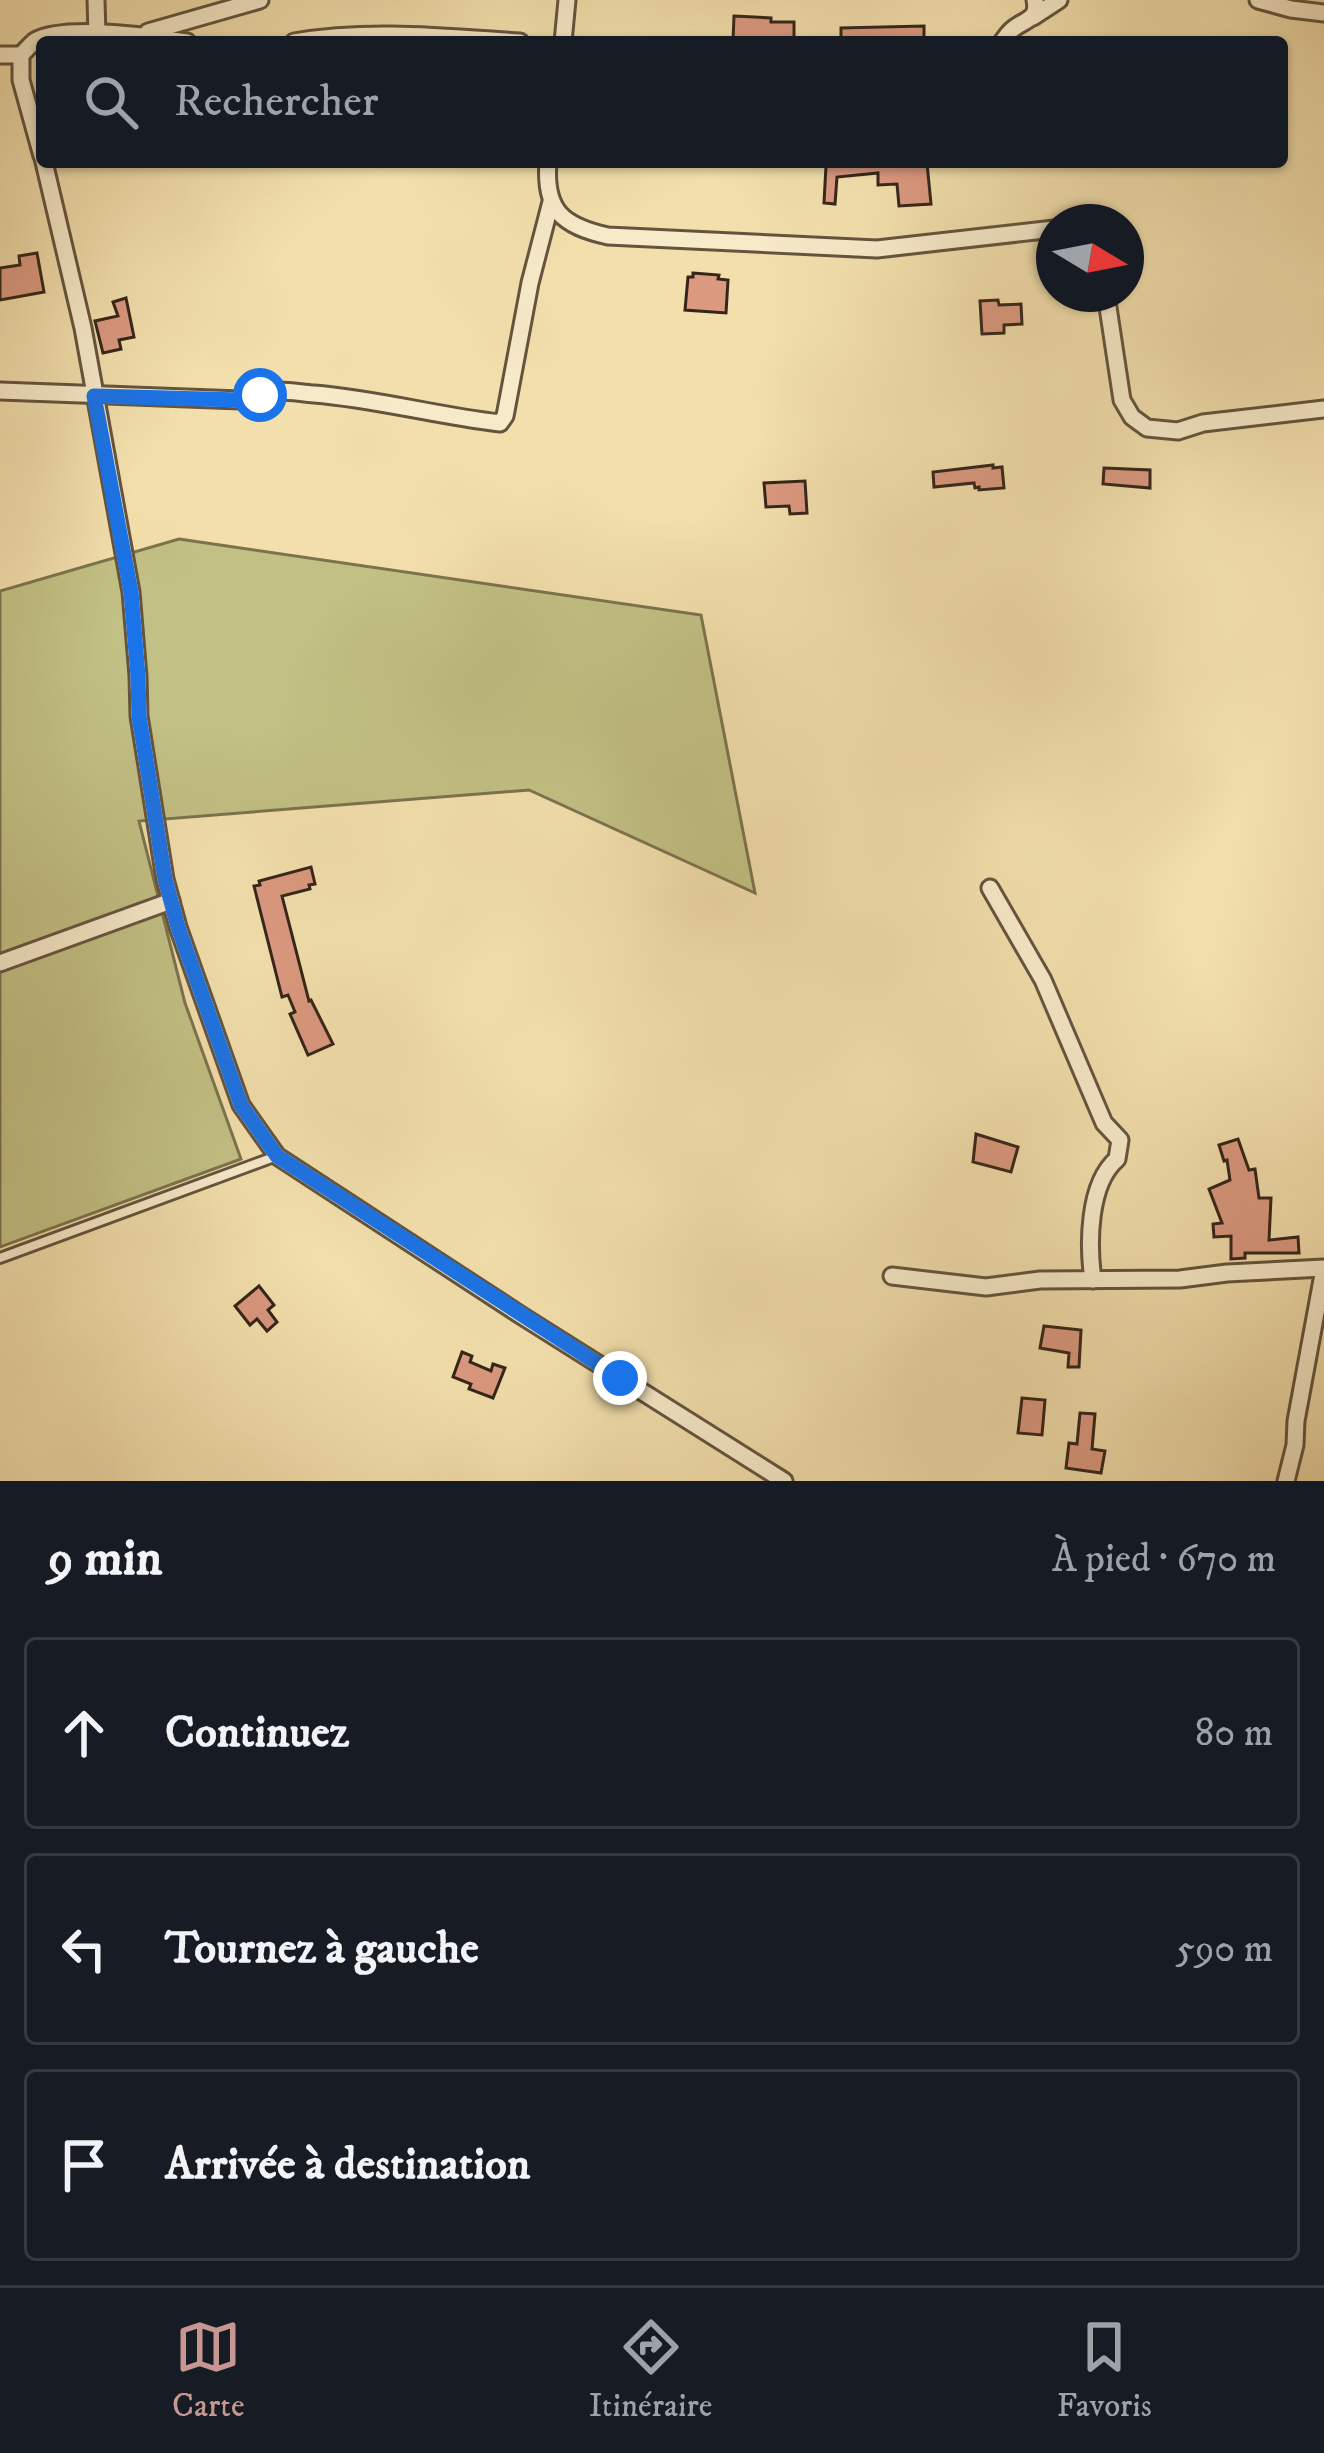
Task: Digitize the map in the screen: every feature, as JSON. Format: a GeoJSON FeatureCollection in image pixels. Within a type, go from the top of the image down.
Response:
{"type":"FeatureCollection","features":[{"type":"Feature","properties":{"kind":"street"},"geometry":{"type":"LineString","coordinates":[[96,0],[97,34]]}},
{"type":"Feature","properties":{"kind":"street"},"geometry":{"type":"LineString","coordinates":[[141,34],[260,0]]}},
{"type":"Feature","properties":{"kind":"street"},"geometry":{"type":"LineString","coordinates":[[564,36],[567,0]]}},
{"type":"Feature","properties":{"kind":"street"},"geometry":{"type":"LineString","coordinates":[[1007,36],[1034,9],[1059,0]]}},
{"type":"Feature","properties":{"kind":"street"},"geometry":{"type":"LineString","coordinates":[[1258,0],[1324,13]]}},
{"type":"Feature","properties":{"kind":"street"},"geometry":{"type":"LineString","coordinates":[[49,36],[152,36]]}},
{"type":"Feature","properties":{"kind":"street"},"geometry":{"type":"LineString","coordinates":[[330,36],[424,36]]}},
{"type":"Feature","properties":{"kind":"street"},"geometry":{"type":"LineString","coordinates":[[36,41],[21,55],[21,80],[36,134]]}},
{"type":"Feature","properties":{"kind":"street"},"geometry":{"type":"LineString","coordinates":[[0,55],[21,55]]}},
{"type":"Feature","properties":{"kind":"street"},"geometry":{"type":"LineString","coordinates":[[45,168],[83,328],[131,592],[139,716],[171,901],[241,1105],[277,1156],[784,1481]]}},
{"type":"Feature","properties":{"kind":"street"},"geometry":{"type":"LineString","coordinates":[[548,168],[551,202],[570,224],[608,236],[877,249],[1036,231]]}},
{"type":"Feature","properties":{"kind":"street"},"geometry":{"type":"LineString","coordinates":[[0,391],[240,400],[284,392],[407,406],[445,417],[500,423],[551,202]]}},
{"type":"Feature","properties":{"kind":"street"},"geometry":{"type":"LineString","coordinates":[[1109,312],[1121,400],[1132,417],[1148,428],[1178,431],[1203,423],[1324,409]]}},
{"type":"Feature","properties":{"kind":"street"},"geometry":{"type":"LineString","coordinates":[[990,888],[1043,980],[1104,1124],[1120,1140],[1117,1159],[1104,1170],[1090,1227],[1094,1280]]}},
{"type":"Feature","properties":{"kind":"street"},"geometry":{"type":"LineString","coordinates":[[0,963],[171,901]]}},
{"type":"Feature","properties":{"kind":"street"},"geometry":{"type":"LineString","coordinates":[[892,1276],[986,1287],[1040,1280],[1180,1279],[1324,1268],[1286,1481]]}},
{"type":"Feature","properties":{"kind":"lane"},"geometry":{"type":"LineString","coordinates":[[0,1258],[277,1156]]}},
{"type":"Feature","properties":{"kind":"shaded area"},"geometry":{"type":"Polygon","coordinates":[[[179,539],[701,615],[755,893],[529,790],[139,821],[185,1003],[241,1159],[0,1247],[0,591],[179,539]]]}},
{"type":"Feature","properties":{"kind":"building"},"geometry":{"type":"Polygon","coordinates":[[[734,16],[794,22],[794,36],[733,36],[734,16]]]}},
{"type":"Feature","properties":{"kind":"building"},"geometry":{"type":"Polygon","coordinates":[[[924,26],[924,36],[841,36],[841,28],[924,26]]]}},
{"type":"Feature","properties":{"kind":"building"},"geometry":{"type":"Polygon","coordinates":[[[826,168],[927,168],[931,204],[899,206],[897,184],[878,185],[878,173],[837,177],[835,204],[824,203],[826,168]]]}},
{"type":"Feature","properties":{"kind":"building"},"geometry":{"type":"Polygon","coordinates":[[[37,253],[44,292],[0,300],[0,268],[20,265],[19,256],[37,253]]]}},
{"type":"Feature","properties":{"kind":"building"},"geometry":{"type":"Polygon","coordinates":[[[693,273],[728,280],[726,313],[685,310],[688,277],[693,273]]]}},
{"type":"Feature","properties":{"kind":"building"},"geometry":{"type":"Polygon","coordinates":[[[126,298],[134,337],[119,340],[121,349],[103,353],[95,321],[118,316],[113,302],[126,298]]]}},
{"type":"Feature","properties":{"kind":"building"},"geometry":{"type":"Polygon","coordinates":[[[998,300],[999,305],[1021,304],[1022,324],[1004,325],[1004,333],[982,334],[980,301],[998,300]]]}},
{"type":"Feature","properties":{"kind":"building"},"geometry":{"type":"Polygon","coordinates":[[[1002,467],[1004,488],[979,490],[974,483],[934,487],[933,472],[1002,467]]]}},
{"type":"Feature","properties":{"kind":"building"},"geometry":{"type":"Polygon","coordinates":[[[1104,468],[1150,470],[1150,488],[1103,484],[1104,468]]]}},
{"type":"Feature","properties":{"kind":"building"},"geometry":{"type":"Polygon","coordinates":[[[805,481],[807,513],[790,514],[789,506],[766,507],[764,483],[805,481]]]}},
{"type":"Feature","properties":{"kind":"building"},"geometry":{"type":"Polygon","coordinates":[[[311,867],[315,884],[310,889],[282,896],[309,1001],[333,1044],[308,1055],[290,1014],[295,1012],[288,995],[282,997],[254,886],[311,867]]]}},
{"type":"Feature","properties":{"kind":"building"},"geometry":{"type":"Polygon","coordinates":[[[976,1134],[1018,1147],[1011,1172],[973,1162],[976,1134]]]}},
{"type":"Feature","properties":{"kind":"building"},"geometry":{"type":"Polygon","coordinates":[[[1238,1139],[1249,1170],[1255,1169],[1259,1198],[1271,1198],[1269,1240],[1298,1237],[1299,1253],[1245,1253],[1245,1258],[1231,1259],[1231,1236],[1214,1237],[1213,1224],[1222,1223],[1209,1189],[1230,1180],[1219,1145],[1238,1139]]]}},
{"type":"Feature","properties":{"kind":"building"},"geometry":{"type":"Polygon","coordinates":[[[259,1286],[274,1305],[268,1310],[277,1322],[267,1331],[257,1319],[250,1325],[235,1306],[259,1286]]]}},
{"type":"Feature","properties":{"kind":"building"},"geometry":{"type":"Polygon","coordinates":[[[1044,1326],[1081,1330],[1079,1367],[1068,1367],[1069,1353],[1040,1348],[1044,1326]]]}},
{"type":"Feature","properties":{"kind":"building"},"geometry":{"type":"Polygon","coordinates":[[[462,1352],[472,1356],[470,1362],[491,1371],[493,1364],[505,1368],[493,1398],[453,1377],[462,1352]]]}},
{"type":"Feature","properties":{"kind":"building"},"geometry":{"type":"Polygon","coordinates":[[[1022,1398],[1045,1400],[1042,1435],[1018,1433],[1022,1398]]]}},
{"type":"Feature","properties":{"kind":"building"},"geometry":{"type":"Polygon","coordinates":[[[1080,1413],[1095,1414],[1092,1449],[1105,1451],[1101,1473],[1066,1468],[1069,1443],[1077,1444],[1080,1413]]]}},
{"type":"Feature","properties":{"kind":"route"},"geometry":{"type":"LineString","coordinates":[[260,395],[240,400],[94,396],[131,592],[139,716],[165,879],[241,1105],[277,1156],[620,1378]]}}]}
